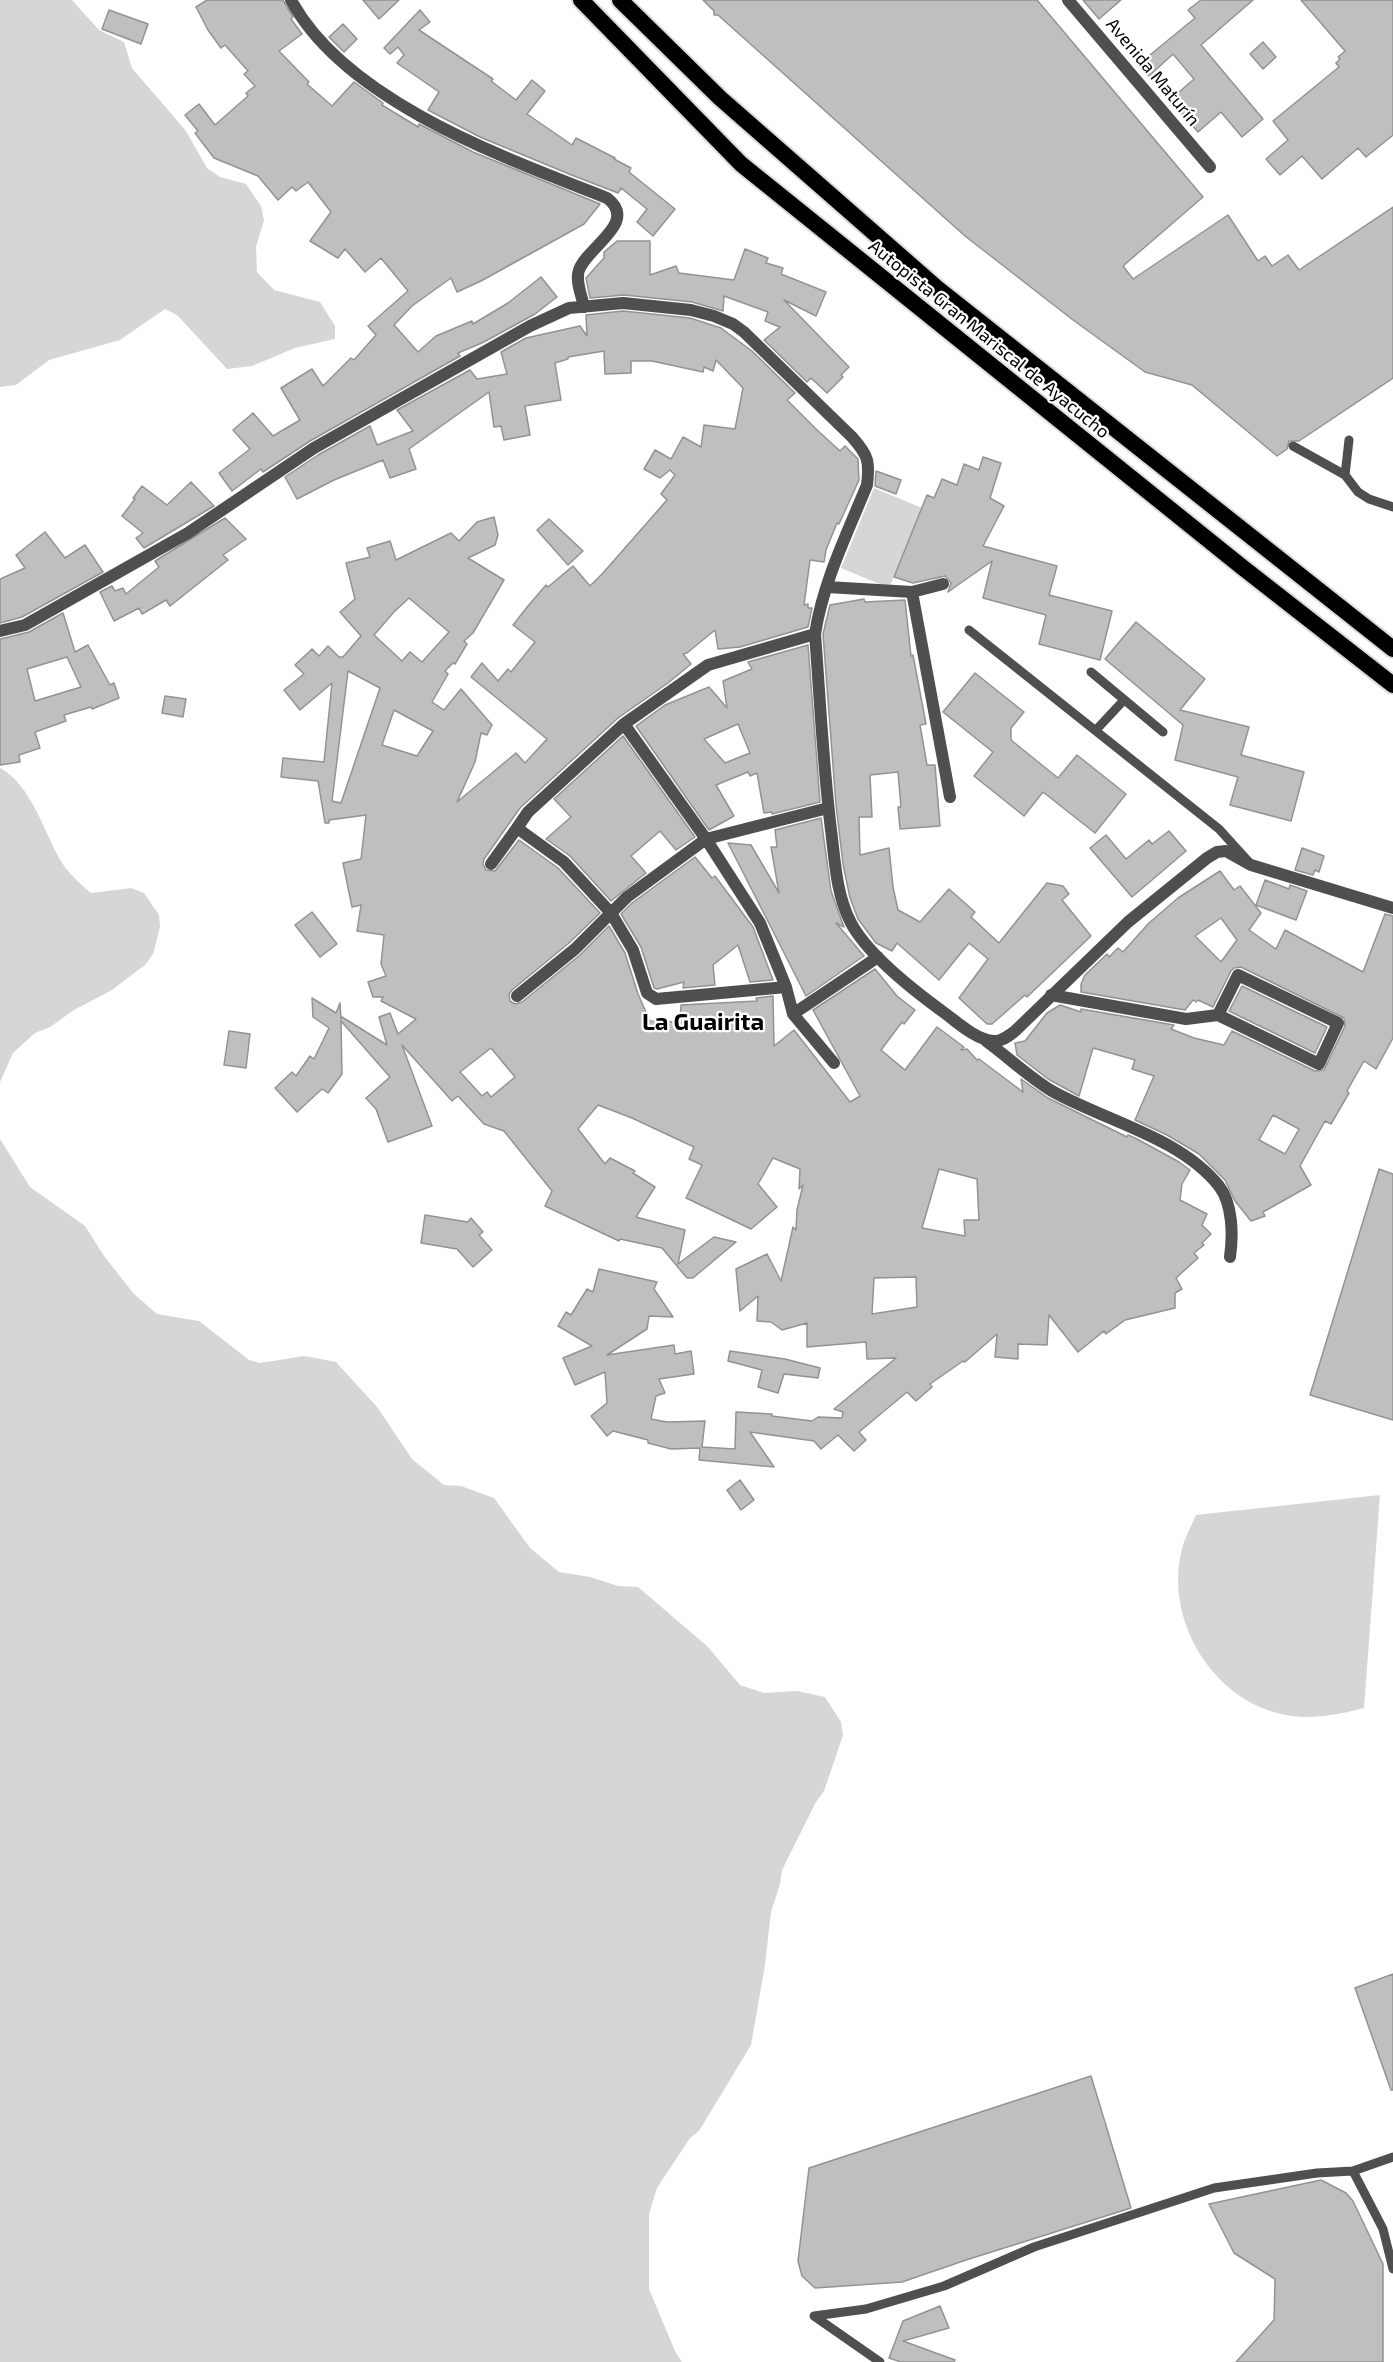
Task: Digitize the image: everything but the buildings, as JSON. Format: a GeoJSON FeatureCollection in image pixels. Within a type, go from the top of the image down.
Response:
{"type":"FeatureCollection","features":[{"type":"Feature","properties":{"kind":"highway","name":"Autopista Gran Mariscal de Ayacucho"},"geometry":{"type":"LineString","coordinates":[[581,0],[741,164],[1223,553],[1393,685]]}},
{"type":"Feature","properties":{"kind":"highway","name":"Autopista Gran Mariscal de Ayacucho"},"geometry":{"type":"LineString","coordinates":[[620,0],[720,98],[937,288],[1393,649]]}},
{"type":"Feature","properties":{"kind":"street"},"geometry":{"type":"LineString","coordinates":[[291,0],[325,46],[360,77],[394,102],[473,142],[607,198],[616,205],[619,212],[613,228],[583,262],[578,272],[584,307]]}},
{"type":"Feature","properties":{"kind":"street","name":"Avenida Maturín"},"geometry":{"type":"LineString","coordinates":[[1068,0],[1210,167]]}},
{"type":"Feature","properties":{"kind":"street"},"geometry":{"type":"LineString","coordinates":[[0,631],[25,625],[188,533],[314,448],[530,326],[569,308],[623,303],[691,310],[733,324],[852,437],[866,454],[869,468],[867,485],[819,608],[815,634],[828,808],[837,878],[843,903],[852,925],[878,957],[927,1000],[966,1029],[982,1037],[994,1041],[1004,1038],[1014,1032],[1128,922],[1208,858],[1226,851],[1251,865],[1393,908]]}},
{"type":"Feature","properties":{"kind":"street"},"geometry":{"type":"LineString","coordinates":[[827,587],[912,592],[943,584]]}},
{"type":"Feature","properties":{"kind":"street"},"geometry":{"type":"LineString","coordinates":[[912,592],[950,797]]}},
{"type":"Feature","properties":{"kind":"street"},"geometry":{"type":"LineString","coordinates":[[492,864],[528,812],[624,724],[708,665],[815,634]]}},
{"type":"Feature","properties":{"kind":"street"},"geometry":{"type":"LineString","coordinates":[[624,724],[705,838],[760,923],[786,987],[793,1014],[834,1063]]}},
{"type":"Feature","properties":{"kind":"street"},"geometry":{"type":"LineString","coordinates":[[517,996],[575,950],[627,897],[705,838],[828,808]]}},
{"type":"Feature","properties":{"kind":"street"},"geometry":{"type":"LineString","coordinates":[[517,828],[564,861],[611,913],[633,950],[650,997],[656,999],[786,987]]}},
{"type":"Feature","properties":{"kind":"street"},"geometry":{"type":"LineString","coordinates":[[793,1014],[878,957]]}},
{"type":"Feature","properties":{"kind":"street"},"geometry":{"type":"LineString","coordinates":[[1051,995],[1186,1019],[1218,1015],[1319,1064],[1338,1023],[1238,975],[1218,1015]]}},
{"type":"Feature","properties":{"kind":"street"},"geometry":{"type":"LineString","coordinates":[[982,1037],[1052,1090],[1138,1130],[1198,1165],[1221,1188],[1232,1220],[1230,1257]]}},
{"type":"Feature","properties":{"kind":"lane"},"geometry":{"type":"LineString","coordinates":[[1345,475],[1348,440]]}},
{"type":"Feature","properties":{"kind":"lane"},"geometry":{"type":"LineString","coordinates":[[1293,446],[1345,475],[1358,492],[1369,499],[1393,507]]}},
{"type":"Feature","properties":{"kind":"lane"},"geometry":{"type":"LineString","coordinates":[[969,630],[1219,829],[1251,865]]}},
{"type":"Feature","properties":{"kind":"lane"},"geometry":{"type":"LineString","coordinates":[[1091,672],[1163,732]]}},
{"type":"Feature","properties":{"kind":"lane"},"geometry":{"type":"LineString","coordinates":[[1096,730],[1124,700]]}},
{"type":"Feature","properties":{"kind":"lane"},"geometry":{"type":"LineString","coordinates":[[880,2362],[814,2316],[867,2309],[944,2286],[1034,2247],[1214,2188],[1317,2173],[1353,2171],[1393,2157]]}},
{"type":"Feature","properties":{"kind":"lane"},"geometry":{"type":"LineString","coordinates":[[1353,2171],[1383,2229],[1393,2270]]}},
{"type":"Feature","properties":{"kind":"shaded area"},"geometry":{"type":"Polygon","coordinates":[[[0,0],[72,0],[99,30],[124,42],[132,68],[186,131],[207,168],[220,177],[246,184],[261,206],[264,220],[256,247],[257,272],[274,290],[320,302],[335,326],[335,339],[295,348],[252,366],[227,369],[177,315],[165,309],[120,340],[49,360],[16,385],[0,387],[0,0]]]}},
{"type":"Feature","properties":{"kind":"shaded area"},"geometry":{"type":"Polygon","coordinates":[[[874,488],[922,508],[889,588],[841,568],[874,488]]]}},
{"type":"Feature","properties":{"kind":"shaded area"},"geometry":{"type":"Polygon","coordinates":[[[0,768],[11,775],[28,796],[59,858],[78,881],[91,893],[131,888],[144,893],[159,915],[160,927],[153,954],[145,965],[112,990],[74,1010],[50,1027],[35,1033],[13,1053],[0,1082],[0,768]]]}},
{"type":"Feature","properties":{"kind":"shaded area"},"geometry":{"type":"Polygon","coordinates":[[[0,1139],[30,1187],[85,1226],[104,1256],[134,1294],[157,1314],[199,1321],[249,1360],[260,1363],[304,1356],[336,1362],[377,1407],[412,1459],[444,1485],[461,1486],[494,1498],[530,1548],[559,1572],[590,1577],[618,1586],[638,1587],[707,1646],[740,1685],[764,1693],[797,1691],[825,1697],[841,1722],[843,1735],[824,1791],[816,1802],[782,1870],[771,1912],[765,1965],[751,2045],[699,2131],[690,2138],[657,2188],[649,2214],[649,2289],[675,2351],[682,2362],[0,2362],[0,1139]]]}},
{"type":"Feature","properties":{"kind":"shaded area"},"geometry":{"type":"Polygon","coordinates":[[[1380,1495],[1364,1708],[1337,1714],[1301,1717],[1265,1709],[1240,1696],[1219,1678],[1201,1656],[1188,1631],[1180,1604],[1178,1577],[1182,1549],[1196,1515],[1380,1495]]]}},
{"type":"Feature","properties":{"kind":"district","name":"La Guairita"},"geometry":{"type":"Point","coordinates":[703,1022]}}]}
